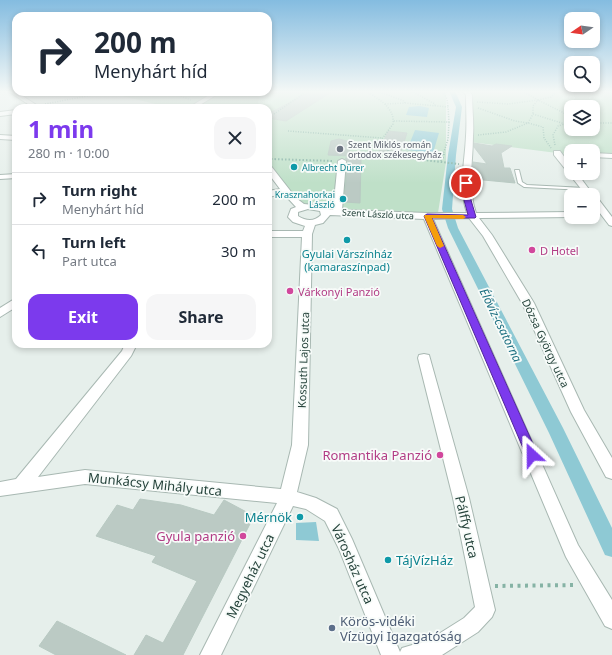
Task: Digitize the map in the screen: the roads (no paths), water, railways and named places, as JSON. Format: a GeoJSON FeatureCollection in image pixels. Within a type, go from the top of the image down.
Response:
{"type":"FeatureCollection","features":[{"type":"Feature","properties":{"kind":"street"},"geometry":{"type":"LineString","coordinates":[[470,122],[471,144],[466,183],[469,217],[564,215]]}},
{"type":"Feature","properties":{"kind":"street"},"geometry":{"type":"LineString","coordinates":[[0,137],[12,138]]}},
{"type":"Feature","properties":{"kind":"street"},"geometry":{"type":"LineString","coordinates":[[564,154],[557,153],[564,162]]}},
{"type":"Feature","properties":{"kind":"street"},"geometry":{"type":"LineString","coordinates":[[600,155],[612,156]]}},
{"type":"Feature","properties":{"kind":"street"},"geometry":{"type":"LineString","coordinates":[[337,212],[342,161]]}},
{"type":"Feature","properties":{"kind":"street"},"geometry":{"type":"LineString","coordinates":[[272,173],[293,200],[302,207],[294,211],[293,217],[309,228]]}},
{"type":"Feature","properties":{"kind":"street"},"geometry":{"type":"LineString","coordinates":[[0,177],[12,176]]}},
{"type":"Feature","properties":{"kind":"street"},"geometry":{"type":"LineString","coordinates":[[579,180],[585,188]]}},
{"type":"Feature","properties":{"kind":"street"},"geometry":{"type":"LineString","coordinates":[[272,193],[286,191]]}},
{"type":"Feature","properties":{"kind":"street"},"geometry":{"type":"LineString","coordinates":[[600,205],[609,214],[612,223]]}},
{"type":"Feature","properties":{"kind":"street","name":"Szent László utca"},"geometry":{"type":"LineString","coordinates":[[302,207],[313,206],[325,212],[469,217]]}},
{"type":"Feature","properties":{"kind":"street"},"geometry":{"type":"LineString","coordinates":[[272,233],[309,228],[322,220],[326,215],[325,212]]}},
{"type":"Feature","properties":{"kind":"street"},"geometry":{"type":"LineString","coordinates":[[429,216],[572,551],[612,619]]}},
{"type":"Feature","properties":{"kind":"street","name":"Dózsa György utca"},"geometry":{"type":"LineString","coordinates":[[469,217],[487,235],[528,304],[578,412],[612,472]]}},
{"type":"Feature","properties":{"kind":"street","name":"Kossuth Lajos utca"},"geometry":{"type":"LineString","coordinates":[[289,497],[300,445],[309,228]]}},
{"type":"Feature","properties":{"kind":"street"},"geometry":{"type":"LineString","coordinates":[[0,313],[12,305]]}},
{"type":"Feature","properties":{"kind":"street"},"geometry":{"type":"LineString","coordinates":[[21,486],[127,353],[129,348]]}},
{"type":"Feature","properties":{"kind":"street","name":"Pálffy utca"},"geometry":{"type":"LineString","coordinates":[[409,655],[433,649],[471,625],[485,610],[461,498],[424,358]]}},
{"type":"Feature","properties":{"kind":"street","name":"Munkácsy Mihály utca"},"geometry":{"type":"LineString","coordinates":[[0,489],[85,477],[289,497]]}},
{"type":"Feature","properties":{"kind":"street","name":"Megyeház utca"},"geometry":{"type":"LineString","coordinates":[[210,655],[289,497]]}},
{"type":"Feature","properties":{"kind":"street","name":"Városház utca"},"geometry":{"type":"LineString","coordinates":[[289,497],[310,503],[331,515],[346,545],[392,655]]}},
{"type":"Feature","properties":{"kind":"lane"},"geometry":{"type":"LineString","coordinates":[[517,170],[520,184],[526,186],[564,190]]}},
{"type":"Feature","properties":{"kind":"water"},"geometry":{"type":"Polygon","coordinates":[[[415,130],[439,133],[433,153],[407,150],[415,130]]]}},
{"type":"Feature","properties":{"kind":"water"},"geometry":{"type":"Polygon","coordinates":[[[316,522],[319,541],[296,540],[296,523],[316,522]]]}},
{"type":"Feature","properties":{"kind":"waterway","name":"Élővíz-csatorna"},"geometry":{"type":"LineString","coordinates":[[457,122],[447,209],[453,228],[557,433],[612,548]]}},
{"type":"Feature","properties":{"kind":"place","name":"Szent Miklós román ortodox székesegyház"},"geometry":{"type":"Point","coordinates":[340,149]}},
{"type":"Feature","properties":{"kind":"place","name":"Albrecht Dürer"},"geometry":{"type":"Point","coordinates":[294,167]}},
{"type":"Feature","properties":{"kind":"place","name":"Krasznahorkai László"},"geometry":{"type":"Point","coordinates":[343,199]}},
{"type":"Feature","properties":{"kind":"place","name":"Gyulai Várszínház (kamaraszínpad)"},"geometry":{"type":"Point","coordinates":[347,240]}},
{"type":"Feature","properties":{"kind":"place","name":"D Hotel"},"geometry":{"type":"Point","coordinates":[532,250]}},
{"type":"Feature","properties":{"kind":"place","name":"Várkonyi Panzió"},"geometry":{"type":"Point","coordinates":[290,291]}},
{"type":"Feature","properties":{"kind":"place","name":"Romantika Panzió"},"geometry":{"type":"Point","coordinates":[440,455]}},
{"type":"Feature","properties":{"kind":"place","name":"Mérnök"},"geometry":{"type":"Point","coordinates":[300,517]}},
{"type":"Feature","properties":{"kind":"place","name":"Gyula panzió"},"geometry":{"type":"Point","coordinates":[243,536]}},
{"type":"Feature","properties":{"kind":"place","name":"TájVízHáz"},"geometry":{"type":"Point","coordinates":[388,560]}},
{"type":"Feature","properties":{"kind":"place","name":"Körös-vidéki Vízügyi Igazgatóság"},"geometry":{"type":"Point","coordinates":[332,628]}}]}
